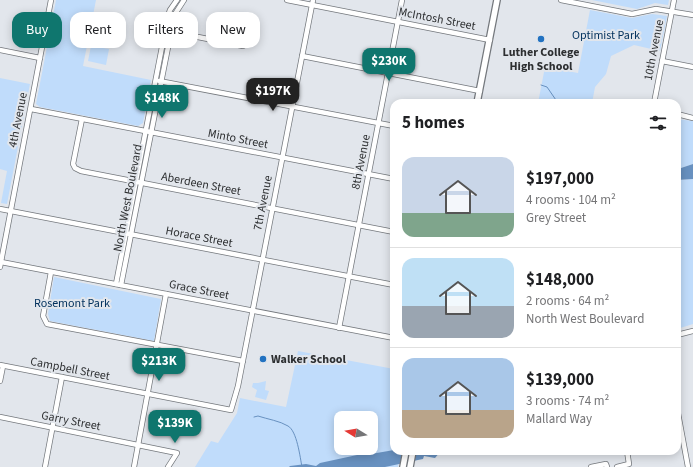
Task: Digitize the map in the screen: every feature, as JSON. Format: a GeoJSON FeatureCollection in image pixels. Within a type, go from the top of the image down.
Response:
{"type":"FeatureCollection","features":[{"type":"Feature","properties":{"kind":"main road"},"geometry":{"type":"LineString","coordinates":[[478,99],[497,0]]}},
{"type":"Feature","properties":{"kind":"main road"},"geometry":{"type":"LineString","coordinates":[[403,467],[405,455]]}},
{"type":"Feature","properties":{"kind":"main road"},"geometry":{"type":"LineString","coordinates":[[410,466],[412,455]]}},
{"type":"Feature","properties":{"kind":"street","name":"4th Avenue"},"geometry":{"type":"LineString","coordinates":[[1,265],[51,0]]}},
{"type":"Feature","properties":{"kind":"street","name":"North West Boulevard"},"geometry":{"type":"LineString","coordinates":[[170,12],[177,0]]}},
{"type":"Feature","properties":{"kind":"street","name":"North West Boulevard"},"geometry":{"type":"LineString","coordinates":[[176,12],[184,0]]}},
{"type":"Feature","properties":{"kind":"street","name":"McIntosh Street"},"geometry":{"type":"LineString","coordinates":[[287,0],[312,2],[398,22],[490,40]]}},
{"type":"Feature","properties":{"kind":"street","name":"8th Avenue"},"geometry":{"type":"LineString","coordinates":[[339,328],[402,0]]}},
{"type":"Feature","properties":{"kind":"street"},"geometry":{"type":"LineString","coordinates":[[561,0],[632,14],[656,10],[672,11],[693,16]]}},
{"type":"Feature","properties":{"kind":"street","name":"10th Avenue"},"geometry":{"type":"LineString","coordinates":[[655,99],[674,0]]}},
{"type":"Feature","properties":{"kind":"street","name":"7th Avenue"},"geometry":{"type":"LineString","coordinates":[[231,410],[243,362],[312,2]]}},
{"type":"Feature","properties":{"kind":"street","name":"North West Boulevard"},"geometry":{"type":"LineString","coordinates":[[119,284],[165,48]]}},
{"type":"Feature","properties":{"kind":"street"},"geometry":{"type":"LineString","coordinates":[[0,50],[40,58]]}},
{"type":"Feature","properties":{"kind":"street"},"geometry":{"type":"LineString","coordinates":[[302,56],[480,91]]}},
{"type":"Feature","properties":{"kind":"street"},"geometry":{"type":"LineString","coordinates":[[662,61],[693,67]]}},
{"type":"Feature","properties":{"kind":"street"},"geometry":{"type":"LineString","coordinates":[[158,81],[390,125]]}},
{"type":"Feature","properties":{"kind":"street","name":"Minto Street"},"geometry":{"type":"LineString","coordinates":[[31,109],[390,178]]}},
{"type":"Feature","properties":{"kind":"street"},"geometry":{"type":"LineString","coordinates":[[681,115],[693,118]]}},
{"type":"Feature","properties":{"kind":"street","name":"Aberdeen Street"},"geometry":{"type":"LineString","coordinates":[[82,119],[73,164],[75,168],[80,171],[390,231]]}},
{"type":"Feature","properties":{"kind":"street","name":"Horace Street"},"geometry":{"type":"LineString","coordinates":[[0,209],[390,284]]}},
{"type":"Feature","properties":{"kind":"street","name":"Grace Street"},"geometry":{"type":"LineString","coordinates":[[1,265],[119,284],[390,337]]}},
{"type":"Feature","properties":{"kind":"street"},"geometry":{"type":"LineString","coordinates":[[51,272],[44,316],[47,324],[243,362]]}},
{"type":"Feature","properties":{"kind":"street"},"geometry":{"type":"LineString","coordinates":[[134,467],[166,294]]}},
{"type":"Feature","properties":{"kind":"street"},"geometry":{"type":"LineString","coordinates":[[681,334],[693,332]]}},
{"type":"Feature","properties":{"kind":"street"},"geometry":{"type":"LineString","coordinates":[[0,380],[1,366]]}},
{"type":"Feature","properties":{"kind":"street","name":"Campbell Street"},"geometry":{"type":"LineString","coordinates":[[1,366],[231,410]]}},
{"type":"Feature","properties":{"kind":"street"},"geometry":{"type":"LineString","coordinates":[[45,467],[62,377]]}},
{"type":"Feature","properties":{"kind":"street","name":"Garry Street"},"geometry":{"type":"LineString","coordinates":[[0,417],[177,452],[168,467]]}},
{"type":"Feature","properties":{"kind":"street"},"geometry":{"type":"LineString","coordinates":[[681,429],[688,467]]}},
{"type":"Feature","properties":{"kind":"street"},"geometry":{"type":"LineString","coordinates":[[617,467],[629,464],[628,455]]}},
{"type":"Feature","properties":{"kind":"street"},"geometry":{"type":"LineString","coordinates":[[591,467],[606,466]]}},
{"type":"Feature","properties":{"kind":"green space"},"geometry":{"type":"Polygon","coordinates":[[[56,0],[96,0],[94,12],[70,12],[70,48],[87,48],[83,66],[151,80],[143,123],[138,126],[40,107],[36,104],[47,48],[62,48],[62,12],[54,12],[56,0]]]}},
{"type":"Feature","properties":{"kind":"green space"},"geometry":{"type":"Polygon","coordinates":[[[592,0],[669,0],[668,5],[655,3],[637,9],[592,0]]]}},
{"type":"Feature","properties":{"kind":"green space","name":"Optimist Park"},"geometry":{"type":"Polygon","coordinates":[[[590,10],[632,18],[652,14],[667,16],[660,51],[634,45],[611,56],[606,74],[595,87],[593,99],[539,99],[545,67],[578,73],[590,10]]]}},
{"type":"Feature","properties":{"kind":"green space"},"geometry":{"type":"Polygon","coordinates":[[[91,48],[109,49],[106,65],[88,61],[91,48]]]}},
{"type":"Feature","properties":{"kind":"green space"},"geometry":{"type":"Polygon","coordinates":[[[0,78],[30,84],[7,204],[1,203],[7,171],[0,169],[0,78]]]}},
{"type":"Feature","properties":{"kind":"green space"},"geometry":{"type":"Polygon","coordinates":[[[681,120],[693,121],[693,164],[681,168],[681,120]]]}},
{"type":"Feature","properties":{"kind":"green space"},"geometry":{"type":"Polygon","coordinates":[[[693,179],[693,324],[681,328],[681,180],[693,179]]]}},
{"type":"Feature","properties":{"kind":"green space","name":"Rosemont Park"},"geometry":{"type":"Polygon","coordinates":[[[54,277],[161,299],[154,341],[50,321],[48,314],[54,277]]]}},
{"type":"Feature","properties":{"kind":"green space"},"geometry":{"type":"Polygon","coordinates":[[[298,351],[390,368],[390,455],[400,455],[398,467],[195,467],[211,441],[218,443],[237,413],[240,398],[286,407],[298,351]]]}},
{"type":"Feature","properties":{"kind":"green space"},"geometry":{"type":"Polygon","coordinates":[[[266,381],[265,390],[269,391],[266,400],[255,397],[257,390],[252,387],[253,383],[266,381]]]}},
{"type":"Feature","properties":{"kind":"shaded area"},"geometry":{"type":"Polygon","coordinates":[[[693,164],[693,179],[681,180],[681,168],[693,164]]]}},
{"type":"Feature","properties":{"kind":"shaded area"},"geometry":{"type":"Polygon","coordinates":[[[390,451],[390,455],[438,455],[435,458],[424,456],[423,459],[385,467],[289,467],[306,464],[316,466],[320,463],[357,455],[378,455],[378,453],[390,451]]]}},
{"type":"Feature","properties":{"kind":"waterway"},"geometry":{"type":"LineString","coordinates":[[541,85],[547,87],[555,99]]}},
{"type":"Feature","properties":{"kind":"waterway"},"geometry":{"type":"LineString","coordinates":[[254,417],[258,416],[277,421],[285,424],[291,429],[298,445],[302,467]]}},
{"type":"Feature","properties":{"kind":"place","name":"Luther College High School"},"geometry":{"type":"Point","coordinates":[541,39]}},
{"type":"Feature","properties":{"kind":"place","name":"Walker School"},"geometry":{"type":"Point","coordinates":[263,359]}}]}
